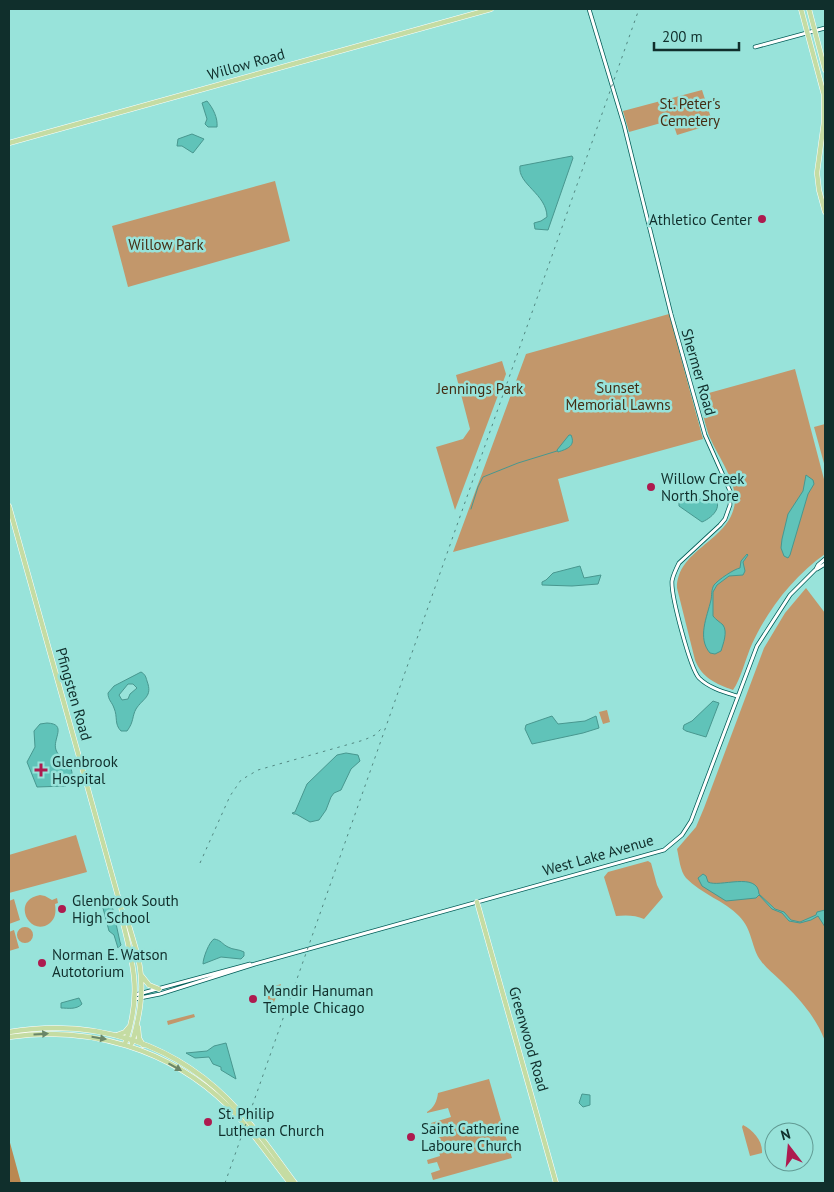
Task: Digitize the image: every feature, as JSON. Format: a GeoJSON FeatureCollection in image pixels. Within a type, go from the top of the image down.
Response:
{"type":"FeatureCollection","features":[{"type":"Feature","properties":{"kind":"main road","name":"Willow Road"},"geometry":{"type":"LineString","coordinates":[[9,143],[491,9]]}},
{"type":"Feature","properties":{"kind":"main road"},"geometry":{"type":"LineString","coordinates":[[801,9],[823,87],[825,104],[817,165],[818,182],[825,212]]}},
{"type":"Feature","properties":{"kind":"main road"},"geometry":{"type":"LineString","coordinates":[[809,9],[825,70]]}},
{"type":"Feature","properties":{"kind":"main road"},"geometry":{"type":"LineString","coordinates":[[820,146],[825,143]]}},
{"type":"Feature","properties":{"kind":"main road","name":"Pfingsten Road"},"geometry":{"type":"LineString","coordinates":[[9,506],[124,918],[123,923],[134,964],[135,1022]]}},
{"type":"Feature","properties":{"kind":"main road","name":"Greenwood Road"},"geometry":{"type":"LineString","coordinates":[[477,902],[556,1183]]}},
{"type":"Feature","properties":{"kind":"main road","name":"Pfingsten Road"},"geometry":{"type":"LineString","coordinates":[[124,918],[128,922],[141,974],[142,996],[129,1043]]}},
{"type":"Feature","properties":{"kind":"main road"},"geometry":{"type":"LineString","coordinates":[[141,974],[149,984],[159,989]]}},
{"type":"Feature","properties":{"kind":"main road"},"geometry":{"type":"LineString","coordinates":[[116,1036],[124,1032],[135,1022],[143,1045]]}},
{"type":"Feature","properties":{"kind":"main road"},"geometry":{"type":"LineString","coordinates":[[9,1032],[44,1027],[70,1027],[95,1030],[116,1036],[176,1067],[216,1095],[238,1117],[290,1183]]}},
{"type":"Feature","properties":{"kind":"main road"},"geometry":{"type":"LineString","coordinates":[[9,1037],[47,1033],[62,1034],[143,1045],[163,1052],[185,1065],[239,1111],[295,1183]]}},
{"type":"Feature","properties":{"kind":"street","name":"Shermer Road"},"geometry":{"type":"LineString","coordinates":[[589,9],[625,130],[671,314],[705,435],[725,480],[730,497],[728,512],[720,525],[683,558],[674,571],[672,590],[691,663],[697,676],[714,688],[738,696]]}},
{"type":"Feature","properties":{"kind":"street"},"geometry":{"type":"LineString","coordinates":[[755,47],[825,28]]}},
{"type":"Feature","properties":{"kind":"street","name":"West Lake Avenue"},"geometry":{"type":"LineString","coordinates":[[135,997],[160,994],[255,964],[664,850],[682,835],[698,806],[757,646],[790,595],[825,560]]}},
{"type":"Feature","properties":{"kind":"street","name":"West Lake Avenue"},"geometry":{"type":"LineString","coordinates":[[816,569],[825,564]]}},
{"type":"Feature","properties":{"kind":"street","name":"West Lake Avenue"},"geometry":{"type":"LineString","coordinates":[[142,996],[159,989],[224,970],[255,964]]}},
{"type":"Feature","properties":{"kind":"green space","name":"St. Peter's Cemetery"},"geometry":{"type":"Polygon","coordinates":[[[702,90],[713,124],[677,135],[673,123],[668,121],[629,132],[623,111],[702,90]]]}},
{"type":"Feature","properties":{"kind":"green space","name":"Willow Park"},"geometry":{"type":"Polygon","coordinates":[[[275,181],[290,241],[128,287],[112,226],[275,181]]]}},
{"type":"Feature","properties":{"kind":"green space","name":"Sunset Memorial Lawns"},"geometry":{"type":"Polygon","coordinates":[[[669,314],[703,439],[558,479],[569,521],[453,552],[526,354],[669,314]]]}},
{"type":"Feature","properties":{"kind":"green space","name":"Jennings Park"},"geometry":{"type":"Polygon","coordinates":[[[502,361],[506,374],[455,510],[436,447],[463,439],[470,429],[456,375],[502,361]]]}},
{"type":"Feature","properties":{"kind":"green space"},"geometry":{"type":"Polygon","coordinates":[[[795,369],[825,483],[825,554],[792,583],[774,606],[758,631],[733,690],[710,680],[698,666],[677,588],[679,574],[686,563],[725,526],[732,515],[735,501],[732,484],[708,433],[698,396],[795,369]]]}},
{"type":"Feature","properties":{"kind":"green space"},"geometry":{"type":"Polygon","coordinates":[[[825,424],[825,467],[814,427],[825,424]]]}},
{"type":"Feature","properties":{"kind":"green space"},"geometry":{"type":"Polygon","coordinates":[[[806,588],[825,613],[825,1041],[817,1024],[806,1008],[761,961],[744,921],[727,906],[699,889],[686,878],[681,868],[677,849],[696,827],[764,648],[785,613],[806,588]]]}},
{"type":"Feature","properties":{"kind":"green space"},"geometry":{"type":"Polygon","coordinates":[[[607,710],[610,722],[603,724],[599,712],[607,710]]]}},
{"type":"Feature","properties":{"kind":"green space"},"geometry":{"type":"Polygon","coordinates":[[[76,835],[87,872],[9,893],[9,855],[76,835]]]}},
{"type":"Feature","properties":{"kind":"green space"},"geometry":{"type":"Polygon","coordinates":[[[648,861],[651,863],[657,885],[663,897],[644,919],[616,916],[604,877],[608,872],[648,861]]]}},
{"type":"Feature","properties":{"kind":"green space"},"geometry":{"type":"Polygon","coordinates":[[[40,895],[52,900],[57,898],[58,903],[55,904],[53,919],[43,927],[36,926],[30,922],[26,917],[25,910],[26,904],[31,898],[40,895]]]}},
{"type":"Feature","properties":{"kind":"green space"},"geometry":{"type":"Polygon","coordinates":[[[14,899],[20,920],[9,924],[9,901],[14,899]]]}},
{"type":"Feature","properties":{"kind":"green space"},"geometry":{"type":"Polygon","coordinates":[[[25,927],[31,929],[33,935],[31,941],[25,943],[19,941],[17,935],[19,929],[25,927]]]}},
{"type":"Feature","properties":{"kind":"green space"},"geometry":{"type":"Polygon","coordinates":[[[14,930],[19,948],[9,951],[9,932],[14,930]]]}},
{"type":"Feature","properties":{"kind":"green space"},"geometry":{"type":"Polygon","coordinates":[[[281,984],[271,1010],[269,1009],[266,989],[281,984]]]}},
{"type":"Feature","properties":{"kind":"green space"},"geometry":{"type":"Polygon","coordinates":[[[194,1014],[195,1017],[168,1025],[167,1021],[194,1014]]]}},
{"type":"Feature","properties":{"kind":"green space"},"geometry":{"type":"Polygon","coordinates":[[[489,1079],[512,1158],[433,1180],[431,1173],[440,1170],[437,1162],[428,1164],[427,1160],[440,1156],[436,1140],[437,1138],[455,1133],[452,1123],[433,1129],[431,1123],[451,1117],[448,1108],[427,1112],[435,1104],[438,1093],[489,1079]]]}},
{"type":"Feature","properties":{"kind":"green space"},"geometry":{"type":"Polygon","coordinates":[[[743,1125],[757,1136],[761,1144],[762,1153],[750,1156],[743,1125]]]}},
{"type":"Feature","properties":{"kind":"shaded area"},"geometry":{"type":"Polygon","coordinates":[[[9,1139],[21,1183],[9,1183],[9,1139]]]}},
{"type":"Feature","properties":{"kind":"water"},"geometry":{"type":"Polygon","coordinates":[[[207,101],[215,113],[217,127],[208,127],[205,124],[207,119],[202,103],[207,101]]]}},
{"type":"Feature","properties":{"kind":"water"},"geometry":{"type":"Polygon","coordinates":[[[192,134],[204,139],[193,153],[182,146],[177,146],[178,139],[192,134]]]}},
{"type":"Feature","properties":{"kind":"water"},"geometry":{"type":"Polygon","coordinates":[[[572,156],[573,158],[548,230],[535,229],[534,223],[547,217],[546,209],[523,178],[520,166],[572,156]]]}},
{"type":"Feature","properties":{"kind":"water"},"geometry":{"type":"Polygon","coordinates":[[[571,435],[572,439],[571,444],[558,452],[557,450],[571,435]]]}},
{"type":"Feature","properties":{"kind":"water"},"geometry":{"type":"Polygon","coordinates":[[[806,475],[813,480],[814,484],[808,494],[788,558],[784,556],[781,548],[782,539],[788,514],[803,491],[806,475]]]}},
{"type":"Feature","properties":{"kind":"water"},"geometry":{"type":"Polygon","coordinates":[[[711,495],[717,502],[716,510],[714,514],[702,522],[679,506],[679,502],[698,500],[711,495]]]}},
{"type":"Feature","properties":{"kind":"water"},"geometry":{"type":"Polygon","coordinates":[[[747,554],[743,562],[745,571],[743,575],[729,576],[717,585],[713,592],[713,616],[723,625],[725,634],[721,651],[715,654],[710,653],[704,641],[704,627],[713,587],[722,578],[740,568],[741,561],[747,554]]]}},
{"type":"Feature","properties":{"kind":"water"},"geometry":{"type":"Polygon","coordinates":[[[580,566],[584,578],[601,575],[598,584],[572,586],[542,585],[542,582],[553,573],[580,566]]]}},
{"type":"Feature","properties":{"kind":"water"},"geometry":{"type":"Polygon","coordinates":[[[141,672],[149,686],[148,694],[136,709],[127,731],[121,731],[119,728],[109,697],[108,693],[114,686],[141,672]],[[128,684],[119,695],[122,700],[128,699],[130,694],[137,688],[133,684],[128,684]]]}},
{"type":"Feature","properties":{"kind":"water"},"geometry":{"type":"Polygon","coordinates":[[[713,701],[719,703],[706,737],[683,729],[684,725],[692,721],[713,701]]]}},
{"type":"Feature","properties":{"kind":"water"},"geometry":{"type":"Polygon","coordinates":[[[552,716],[558,724],[585,721],[596,716],[599,728],[532,744],[525,729],[526,725],[552,716]]]}},
{"type":"Feature","properties":{"kind":"water"},"geometry":{"type":"Polygon","coordinates":[[[47,723],[57,726],[56,750],[71,769],[72,780],[66,786],[37,787],[27,762],[35,747],[34,731],[40,724],[47,723]]]}},
{"type":"Feature","properties":{"kind":"water"},"geometry":{"type":"Polygon","coordinates":[[[346,753],[358,755],[360,761],[351,769],[341,790],[334,793],[331,797],[326,810],[319,820],[310,822],[293,814],[307,784],[337,755],[346,753]]]}},
{"type":"Feature","properties":{"kind":"water"},"geometry":{"type":"Polygon","coordinates":[[[703,874],[708,882],[713,883],[752,883],[757,887],[759,894],[775,909],[784,912],[791,920],[800,922],[816,915],[817,912],[825,910],[825,927],[818,916],[800,923],[789,921],[782,913],[772,909],[759,895],[756,898],[726,901],[702,886],[698,878],[703,874]]]}},
{"type":"Feature","properties":{"kind":"water"},"geometry":{"type":"Polygon","coordinates":[[[109,905],[112,906],[121,945],[118,948],[114,935],[109,931],[103,908],[109,905]]]}},
{"type":"Feature","properties":{"kind":"water"},"geometry":{"type":"Polygon","coordinates":[[[214,939],[230,948],[244,952],[244,956],[241,959],[221,957],[203,964],[210,943],[214,939]]]}},
{"type":"Feature","properties":{"kind":"water"},"geometry":{"type":"Polygon","coordinates":[[[79,998],[82,1004],[80,1006],[61,1008],[61,1003],[79,998]]]}},
{"type":"Feature","properties":{"kind":"water"},"geometry":{"type":"Polygon","coordinates":[[[226,1043],[236,1079],[221,1070],[221,1067],[213,1064],[209,1057],[195,1058],[186,1053],[207,1051],[214,1046],[226,1043]]]}},
{"type":"Feature","properties":{"kind":"water"},"geometry":{"type":"Polygon","coordinates":[[[582,1094],[590,1095],[590,1105],[583,1107],[579,1103],[582,1094]]]}},
{"type":"Feature","properties":{"kind":"waterway"},"geometry":{"type":"LineString","coordinates":[[471,509],[483,477],[518,463],[557,451]]}},
{"type":"Feature","properties":{"kind":"railway"},"geometry":{"type":"LineString","coordinates":[[225,1183],[639,9]]}},
{"type":"Feature","properties":{"kind":"railway"},"geometry":{"type":"LineString","coordinates":[[200,863],[230,796],[241,780],[258,770],[364,740],[375,735],[383,727]]}},
{"type":"Feature","properties":{"kind":"place","name":"Athletico Center"},"geometry":{"type":"Point","coordinates":[762,219]}},
{"type":"Feature","properties":{"kind":"place","name":"Willow Creek North Shore"},"geometry":{"type":"Point","coordinates":[651,487]}},
{"type":"Feature","properties":{"kind":"place","name":"Glenbrook Hospital"},"geometry":{"type":"Point","coordinates":[41,770]}},
{"type":"Feature","properties":{"kind":"place","name":"Glenbrook South High School"},"geometry":{"type":"Point","coordinates":[62,909]}},
{"type":"Feature","properties":{"kind":"place","name":"Norman E. Watson Autotorium"},"geometry":{"type":"Point","coordinates":[42,963]}},
{"type":"Feature","properties":{"kind":"place","name":"Mandir Hanuman Temple Chicago"},"geometry":{"type":"Point","coordinates":[253,999]}},
{"type":"Feature","properties":{"kind":"place","name":"St. Philip Lutheran Church"},"geometry":{"type":"Point","coordinates":[208,1122]}},
{"type":"Feature","properties":{"kind":"place","name":"Saint Catherine Laboure Church"},"geometry":{"type":"Point","coordinates":[411,1137]}}]}
